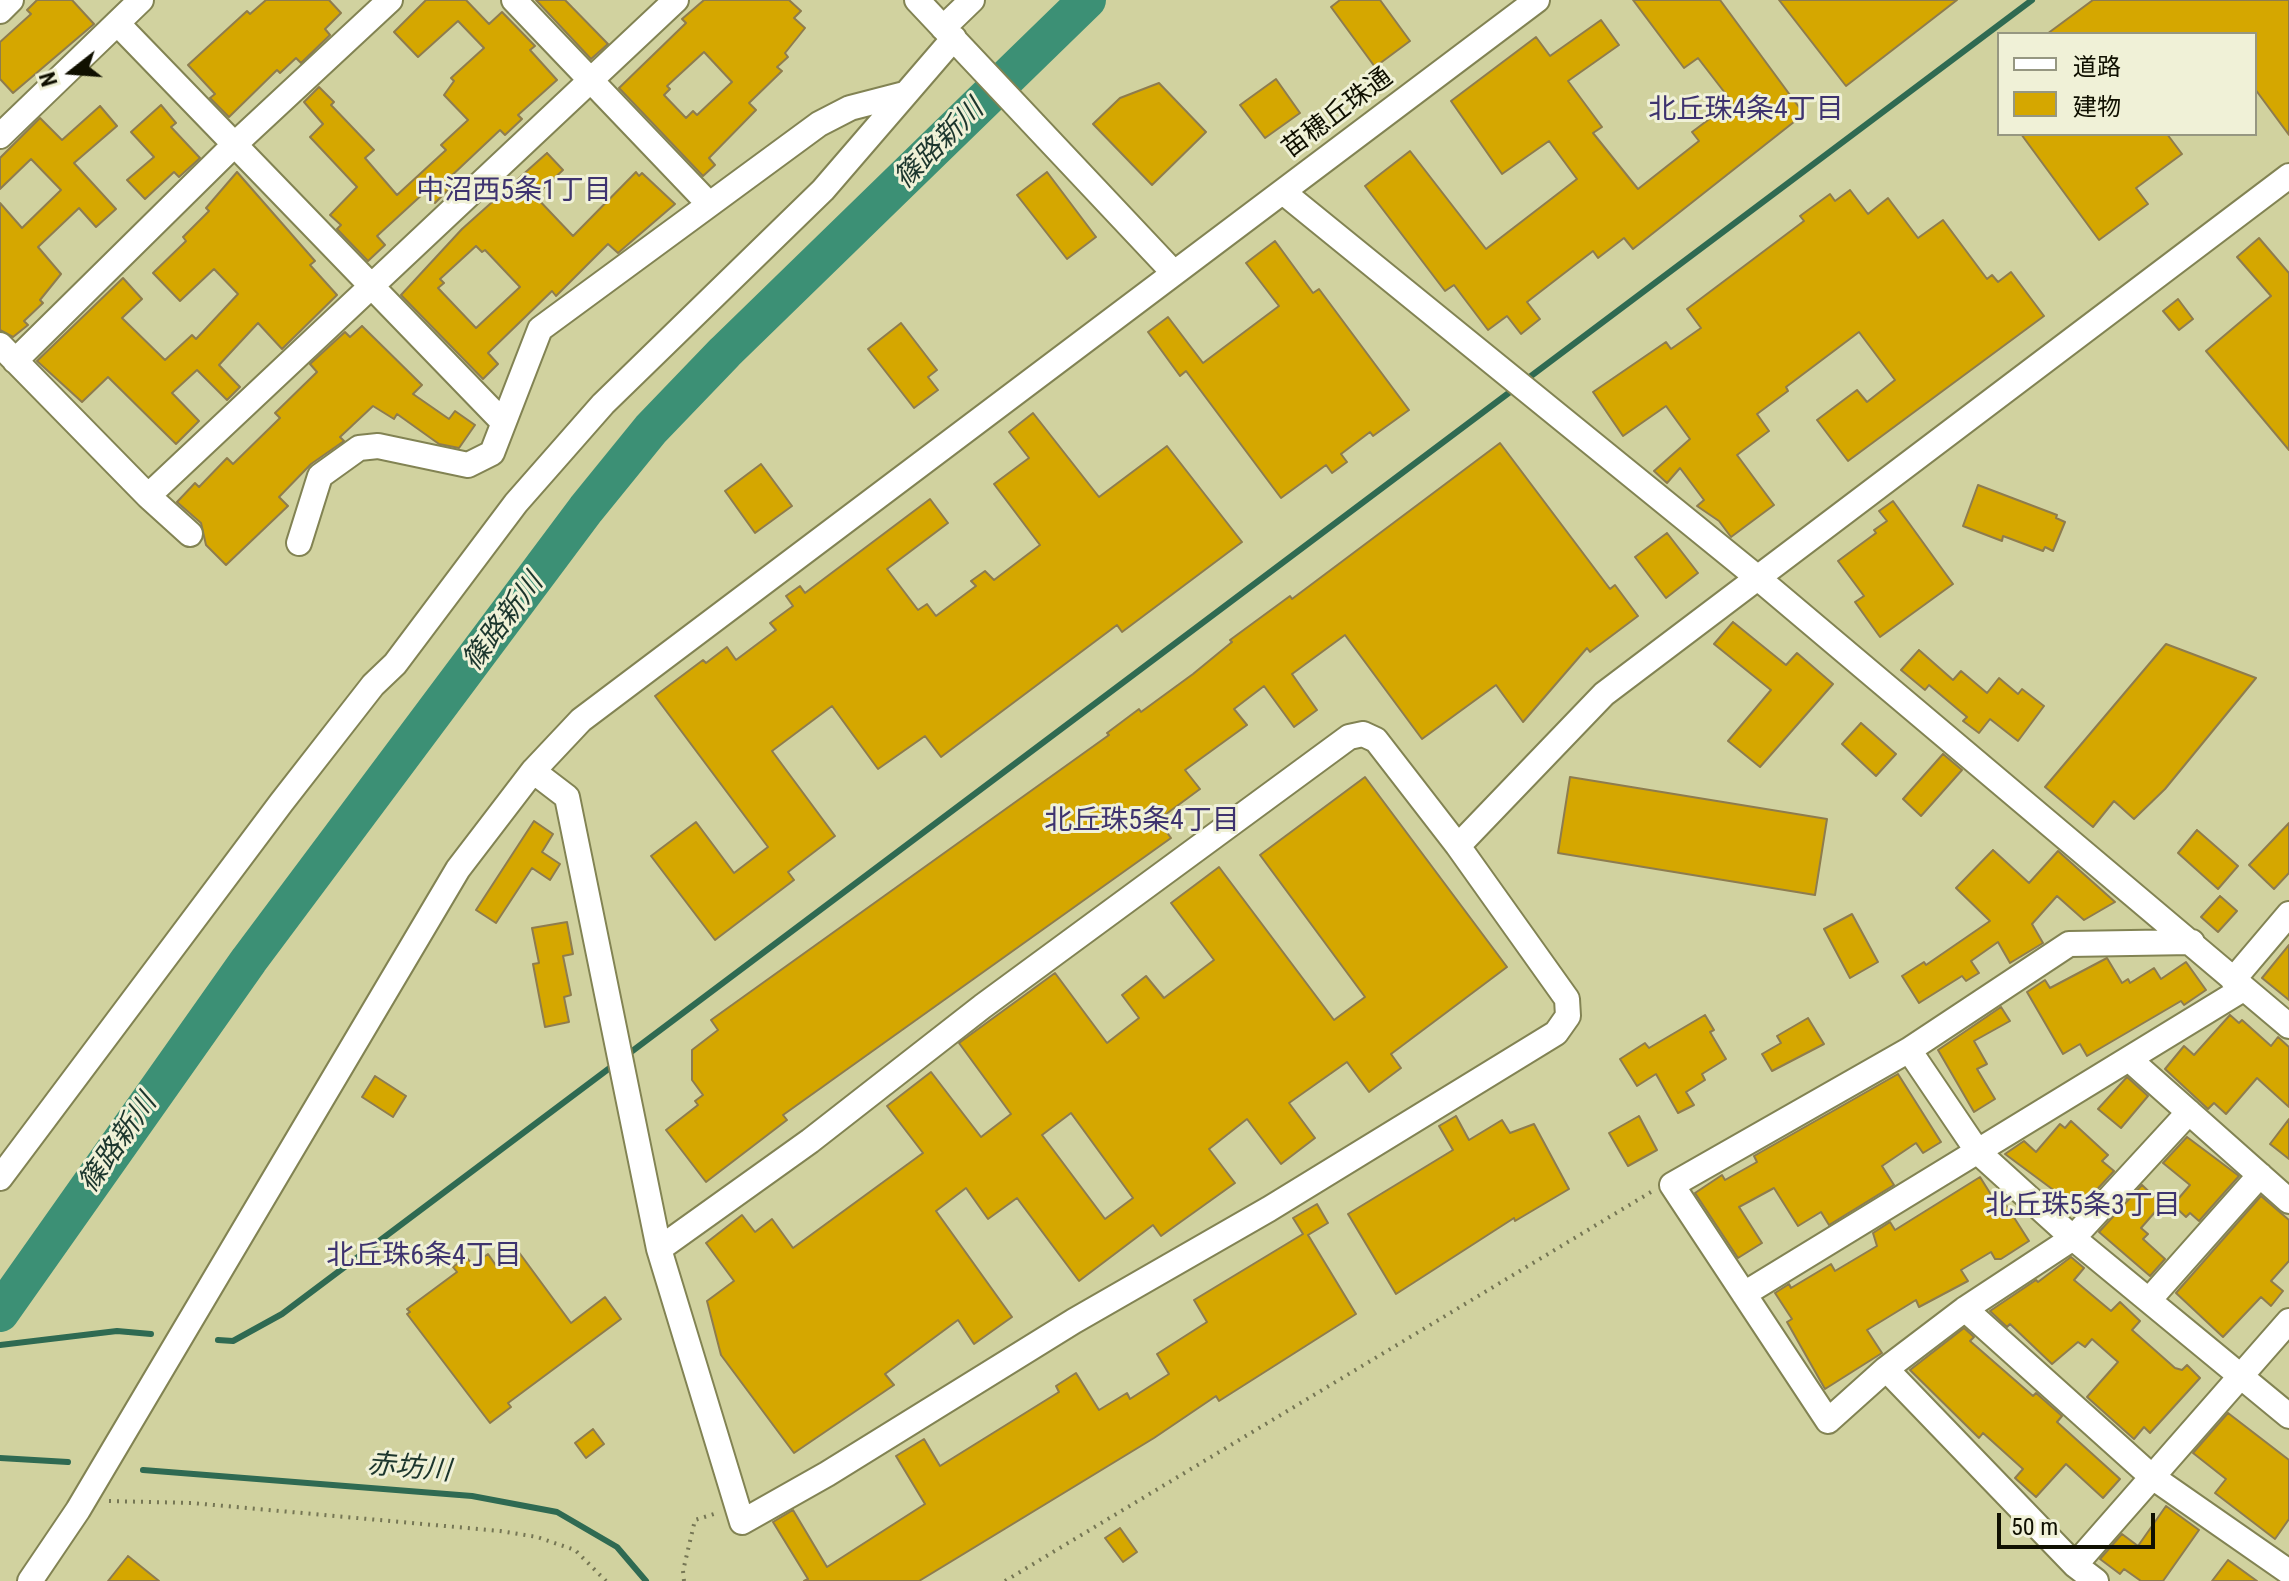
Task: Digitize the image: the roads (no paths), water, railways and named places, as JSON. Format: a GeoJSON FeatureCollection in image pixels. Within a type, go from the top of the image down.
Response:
{"type":"FeatureCollection","features":[{"type":"Feature","properties":{"kind":"street"},"geometry":{"type":"LineString","coordinates":[[0,11],[11,0]]}},
{"type":"Feature","properties":{"kind":"street"},"geometry":{"type":"LineString","coordinates":[[0,136],[141,0]]}},
{"type":"Feature","properties":{"kind":"street"},"geometry":{"type":"LineString","coordinates":[[190,534],[148,496],[8,353],[390,0]]}},
{"type":"Feature","properties":{"kind":"street"},"geometry":{"type":"LineString","coordinates":[[514,0],[709,204]]}},
{"type":"Feature","properties":{"kind":"street"},"geometry":{"type":"LineString","coordinates":[[148,496],[676,0]]}},
{"type":"Feature","properties":{"kind":"street"},"geometry":{"type":"LineString","coordinates":[[917,0],[1174,273]]}},
{"type":"Feature","properties":{"kind":"street"},"geometry":{"type":"LineString","coordinates":[[0,1178],[281,803],[373,685],[395,664],[516,503],[603,404],[823,190],[904,94],[955,40],[972,0]]}},
{"type":"Feature","properties":{"kind":"street","name":"苗穂丘珠通"},"geometry":{"type":"LineString","coordinates":[[30,1581],[87,1494],[458,869],[533,771],[581,720],[1537,0]]}},
{"type":"Feature","properties":{"kind":"street"},"geometry":{"type":"LineString","coordinates":[[117,23],[502,421]]}},
{"type":"Feature","properties":{"kind":"street"},"geometry":{"type":"LineString","coordinates":[[299,543],[320,476],[359,448],[378,446],[468,465],[492,453],[540,329],[819,124],[850,108],[904,94]]}},
{"type":"Feature","properties":{"kind":"street"},"geometry":{"type":"LineString","coordinates":[[1458,846],[1604,694],[2289,176]]}},
{"type":"Feature","properties":{"kind":"street"},"geometry":{"type":"LineString","coordinates":[[1283,192],[1758,578],[2289,1026]]}},
{"type":"Feature","properties":{"kind":"street"},"geometry":{"type":"LineString","coordinates":[[533,771],[567,797],[659,1249],[742,1522],[827,1474],[1074,1321],[1269,1209],[1556,1033],[1568,1016],[1567,999],[1458,846],[1376,740],[1363,734],[1349,737],[983,1006],[810,1141],[659,1249]]}},
{"type":"Feature","properties":{"kind":"street"},"geometry":{"type":"LineString","coordinates":[[1744,1294],[2129,1059],[2238,985],[2289,914]]}},
{"type":"Feature","properties":{"kind":"street"},"geometry":{"type":"LineString","coordinates":[[2189,1112],[2073,1238],[1965,1309],[1886,1369],[1828,1421],[1672,1185],[1909,1050],[2069,944],[2192,942]]}},
{"type":"Feature","properties":{"kind":"street"},"geometry":{"type":"LineString","coordinates":[[1909,1050],[1978,1152],[2073,1238],[2289,1416]]}},
{"type":"Feature","properties":{"kind":"street"},"geometry":{"type":"LineString","coordinates":[[2129,1059],[2289,1201]]}},
{"type":"Feature","properties":{"kind":"street"},"geometry":{"type":"LineString","coordinates":[[2149,1300],[2260,1175]]}},
{"type":"Feature","properties":{"kind":"street"},"geometry":{"type":"LineString","coordinates":[[1965,1309],[2151,1476],[2289,1572]]}},
{"type":"Feature","properties":{"kind":"street"},"geometry":{"type":"LineString","coordinates":[[2075,1565],[2289,1321]]}},
{"type":"Feature","properties":{"kind":"street"},"geometry":{"type":"LineString","coordinates":[[1886,1369],[2075,1565],[2096,1581]]}},
{"type":"Feature","properties":{"kind":"waterway","name":"篠路新川"},"geometry":{"type":"LineString","coordinates":[[0,1313],[249,960],[586,509],[651,429],[725,352],[1087,0]]}},
{"type":"Feature","properties":{"kind":"waterway"},"geometry":{"type":"LineString","coordinates":[[1523,382],[2032,0]]}},
{"type":"Feature","properties":{"kind":"waterway"},"geometry":{"type":"LineString","coordinates":[[627,1055],[1514,389]]}},
{"type":"Feature","properties":{"kind":"waterway"},"geometry":{"type":"LineString","coordinates":[[218,1340],[233,1341],[282,1314],[615,1064]]}},
{"type":"Feature","properties":{"kind":"waterway"},"geometry":{"type":"LineString","coordinates":[[0,1345],[117,1331],[151,1334]]}},
{"type":"Feature","properties":{"kind":"waterway","name":"赤坊川"},"geometry":{"type":"LineString","coordinates":[[0,1458],[68,1462]]}},
{"type":"Feature","properties":{"kind":"waterway","name":"赤坊川"},"geometry":{"type":"LineString","coordinates":[[143,1470],[472,1496],[557,1512],[617,1547],[646,1581]]}},
{"type":"Feature","properties":{"kind":"district","name":"北丘珠4条4丁目"},"geometry":{"type":"Point","coordinates":[1746,111]}},
{"type":"Feature","properties":{"kind":"district","name":"中沼西5条1丁目"},"geometry":{"type":"Point","coordinates":[514,192]}},
{"type":"Feature","properties":{"kind":"district","name":"北丘珠5条4丁目"},"geometry":{"type":"Point","coordinates":[1142,822]}},
{"type":"Feature","properties":{"kind":"district","name":"北丘珠5条3丁目"},"geometry":{"type":"Point","coordinates":[2083,1207]}},
{"type":"Feature","properties":{"kind":"district","name":"北丘珠6条4丁目"},"geometry":{"type":"Point","coordinates":[424,1257]}}]}
